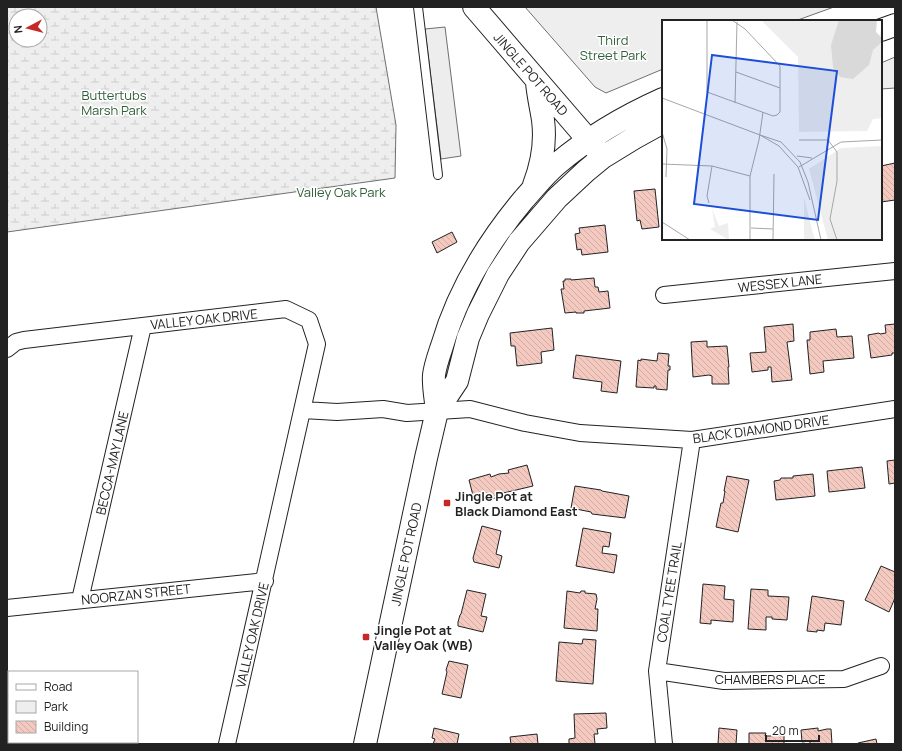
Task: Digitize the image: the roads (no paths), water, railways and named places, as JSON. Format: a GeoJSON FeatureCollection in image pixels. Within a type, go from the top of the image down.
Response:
{"type":"FeatureCollection","features":[{"type":"Feature","properties":{"kind":"main road","name":"JINGLE POT ROAD"},"geometry":{"type":"LineString","coordinates":[[365,744],[426,458],[438,411],[457,381],[468,338],[490,289],[508,258],[530,228],[557,198],[603,157],[474,7]]}},
{"type":"Feature","properties":{"kind":"main road"},"geometry":{"type":"LineString","coordinates":[[882,30],[895,25]]}},
{"type":"Feature","properties":{"kind":"main road"},"geometry":{"type":"LineString","coordinates":[[533,189],[541,167],[544,139],[537,82]]}},
{"type":"Feature","properties":{"kind":"main road"},"geometry":{"type":"LineString","coordinates":[[588,140],[625,118],[662,100]]}},
{"type":"Feature","properties":{"kind":"main road"},"geometry":{"type":"LineString","coordinates":[[603,157],[662,123]]}},
{"type":"Feature","properties":{"kind":"main road","name":"JINGLE POT ROAD"},"geometry":{"type":"LineString","coordinates":[[438,411],[434,376],[445,335],[463,292],[481,257],[511,215],[533,189],[556,165],[588,140]]}},
{"type":"Feature","properties":{"kind":"street","name":"WESSEX LANE"},"geometry":{"type":"LineString","coordinates":[[664,295],[895,271]]}},
{"type":"Feature","properties":{"kind":"street","name":"VALLEY OAK DRIVE"},"geometry":{"type":"LineString","coordinates":[[7,348],[16,342],[24,340],[286,309],[309,320],[317,344],[228,744]]}},
{"type":"Feature","properties":{"kind":"street","name":"BECCA-MAY LANE"},"geometry":{"type":"LineString","coordinates":[[80,600],[143,326]]}},
{"type":"Feature","properties":{"kind":"street"},"geometry":{"type":"LineString","coordinates":[[303,410],[337,412],[383,409],[407,413],[438,411]]}},
{"type":"Feature","properties":{"kind":"street","name":"BLACK DIAMOND DRIVE"},"geometry":{"type":"LineString","coordinates":[[438,411],[470,409],[525,423],[580,433],[692,440],[895,409]]}},
{"type":"Feature","properties":{"kind":"street","name":"COAL TYEE TRAIL"},"geometry":{"type":"LineString","coordinates":[[664,744],[657,671],[692,440]]}},
{"type":"Feature","properties":{"kind":"street","name":"NOORZAN STREET"},"geometry":{"type":"LineString","coordinates":[[7,608],[265,581]]}},
{"type":"Feature","properties":{"kind":"street","name":"CHAMBERS PLACE"},"geometry":{"type":"LineString","coordinates":[[657,671],[724,681],[844,679],[881,666]]}},
{"type":"Feature","properties":{"kind":"lane"},"geometry":{"type":"LineString","coordinates":[[418,7],[438,175]]}},
{"type":"Feature","properties":{"kind":"place","name":"Jingle Pot at Black Diamond East"},"geometry":{"type":"Point","coordinates":[447,503]}},
{"type":"Feature","properties":{"kind":"place","name":"Jingle Pot at Valley Oak (WB)"},"geometry":{"type":"Point","coordinates":[366,637]}},
{"type":"Feature","properties":{"kind":"park label","name":"Third Street Park"},"geometry":{"type":"Point","coordinates":[613,48]}},
{"type":"Feature","properties":{"kind":"park label","name":"Buttertubs Marsh Park"},"geometry":{"type":"Point","coordinates":[114,102]}},
{"type":"Feature","properties":{"kind":"park label","name":"Valley Oak Park"},"geometry":{"type":"Point","coordinates":[341,192]}}]}
